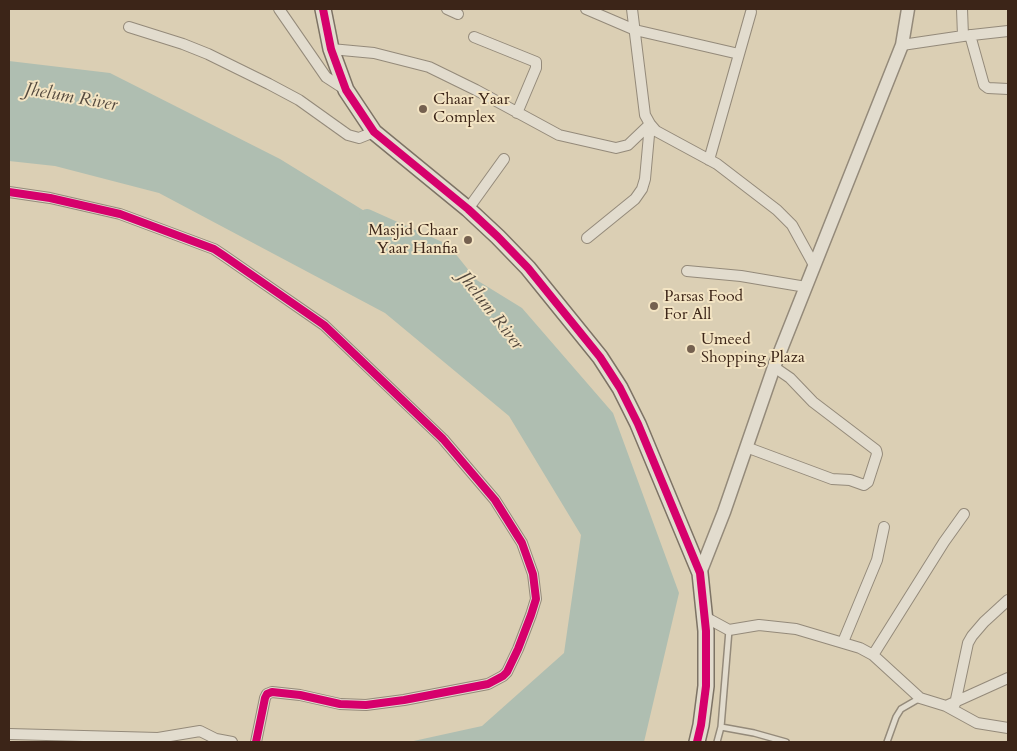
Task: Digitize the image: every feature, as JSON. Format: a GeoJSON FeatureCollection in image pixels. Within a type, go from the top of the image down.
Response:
{"type":"FeatureCollection","features":[{"type":"Feature","properties":{"kind":"main road"},"geometry":{"type":"LineString","coordinates":[[323,9],[331,49],[346,90],[374,132],[498,236],[528,268],[600,357],[620,388],[638,424],[700,573],[706,631],[706,686],[697,742]]}},
{"type":"Feature","properties":{"kind":"street"},"geometry":{"type":"LineString","coordinates":[[279,9],[326,77],[346,90]]}},
{"type":"Feature","properties":{"kind":"street"},"geometry":{"type":"LineString","coordinates":[[447,9],[458,14]]}},
{"type":"Feature","properties":{"kind":"street"},"geometry":{"type":"LineString","coordinates":[[586,9],[635,30],[739,54]]}},
{"type":"Feature","properties":{"kind":"street"},"geometry":{"type":"LineString","coordinates":[[632,9],[645,115],[650,124],[656,130],[738,179],[785,217],[792,224],[814,265]]}},
{"type":"Feature","properties":{"kind":"street"},"geometry":{"type":"LineString","coordinates":[[700,573],[724,512],[774,366],[902,46],[908,9]]}},
{"type":"Feature","properties":{"kind":"street"},"geometry":{"type":"LineString","coordinates":[[962,9],[966,35],[984,85],[988,88],[1008,89]]}},
{"type":"Feature","properties":{"kind":"street"},"geometry":{"type":"LineString","coordinates":[[709,160],[750,12]]}},
{"type":"Feature","properties":{"kind":"street"},"geometry":{"type":"LineString","coordinates":[[129,27],[208,54],[299,100],[355,138],[374,132]]}},
{"type":"Feature","properties":{"kind":"street"},"geometry":{"type":"LineString","coordinates":[[902,46],[966,35],[1008,31]]}},
{"type":"Feature","properties":{"kind":"street"},"geometry":{"type":"LineString","coordinates":[[474,36],[536,62],[536,68],[517,113]]}},
{"type":"Feature","properties":{"kind":"street"},"geometry":{"type":"LineString","coordinates":[[331,49],[374,53],[429,67],[559,135],[616,148],[628,145],[650,124]]}},
{"type":"Feature","properties":{"kind":"street"},"geometry":{"type":"LineString","coordinates":[[587,238],[635,199],[642,189],[645,179],[650,124]]}},
{"type":"Feature","properties":{"kind":"street"},"geometry":{"type":"LineString","coordinates":[[468,209],[504,159]]}},
{"type":"Feature","properties":{"kind":"street"},"geometry":{"type":"LineString","coordinates":[[9,192],[50,198],[120,214],[224,254],[324,325],[443,439],[495,500],[522,543],[533,574],[536,600],[518,649],[507,672],[503,676],[488,684],[404,700],[366,704],[340,704],[300,695],[272,692],[267,694],[265,698],[256,742]]}},
{"type":"Feature","properties":{"kind":"street"},"geometry":{"type":"LineString","coordinates":[[687,271],[741,276],[806,287]]}},
{"type":"Feature","properties":{"kind":"street"},"geometry":{"type":"LineString","coordinates":[[746,447],[832,479],[850,480],[864,485],[868,482],[877,454],[876,450],[813,402],[790,378],[774,366]]}},
{"type":"Feature","properties":{"kind":"street"},"geometry":{"type":"LineString","coordinates":[[873,654],[944,542],[964,514]]}},
{"type":"Feature","properties":{"kind":"street"},"geometry":{"type":"LineString","coordinates":[[843,642],[877,560],[884,527]]}},
{"type":"Feature","properties":{"kind":"street"},"geometry":{"type":"LineString","coordinates":[[951,705],[968,643],[984,622],[1008,600]]}},
{"type":"Feature","properties":{"kind":"street"},"geometry":{"type":"LineString","coordinates":[[705,617],[729,630],[747,626],[768,625],[796,629],[843,642],[873,654],[920,698],[951,705],[977,723],[1008,728]]}},
{"type":"Feature","properties":{"kind":"street"},"geometry":{"type":"LineString","coordinates":[[951,705],[1008,678]]}},
{"type":"Feature","properties":{"kind":"street"},"geometry":{"type":"LineString","coordinates":[[9,734],[114,740],[158,738],[200,731],[216,739],[232,742]]}},
{"type":"Feature","properties":{"kind":"lane"},"geometry":{"type":"LineString","coordinates":[[717,742],[721,727],[729,630]]}},
{"type":"Feature","properties":{"kind":"lane"},"geometry":{"type":"LineString","coordinates":[[887,742],[900,709],[920,698]]}},
{"type":"Feature","properties":{"kind":"lane"},"geometry":{"type":"LineString","coordinates":[[721,727],[786,742]]}},
{"type":"Feature","properties":{"kind":"water"},"geometry":{"type":"Polygon","coordinates":[[[9,61],[110,73],[280,159],[522,308],[613,413],[679,593],[644,742],[409,742],[482,726],[564,653],[581,535],[509,416],[385,313],[159,193],[55,166],[9,161],[9,61]]]}},
{"type":"Feature","properties":{"kind":"waterway","name":"Jhelum River"},"geometry":{"type":"LineString","coordinates":[[367,217],[443,251],[471,286]]}},
{"type":"Feature","properties":{"kind":"cycle path"},"geometry":{"type":"LineString","coordinates":[[323,9],[331,49],[346,90],[374,132],[468,209],[528,268],[600,357],[620,388],[638,424],[700,573],[706,631],[706,686],[697,742]]}},
{"type":"Feature","properties":{"kind":"cycle path"},"geometry":{"type":"LineString","coordinates":[[9,192],[50,198],[120,214],[214,249],[223,255],[324,325],[443,439],[495,500],[522,543],[533,574],[536,599],[518,649],[507,672],[503,676],[488,684],[404,700],[366,705],[340,704],[300,695],[272,692],[267,694],[265,698],[256,742]]}},
{"type":"Feature","properties":{"kind":"place","name":"Chaar Yaar Complex"},"geometry":{"type":"Point","coordinates":[423,109]}},
{"type":"Feature","properties":{"kind":"place","name":"Masjid Chaar Yaar Hanfia"},"geometry":{"type":"Point","coordinates":[468,240]}},
{"type":"Feature","properties":{"kind":"place","name":"Parsas Food For All"},"geometry":{"type":"Point","coordinates":[654,306]}},
{"type":"Feature","properties":{"kind":"place","name":"Umeed Shopping Plaza"},"geometry":{"type":"Point","coordinates":[691,349]}}]}
